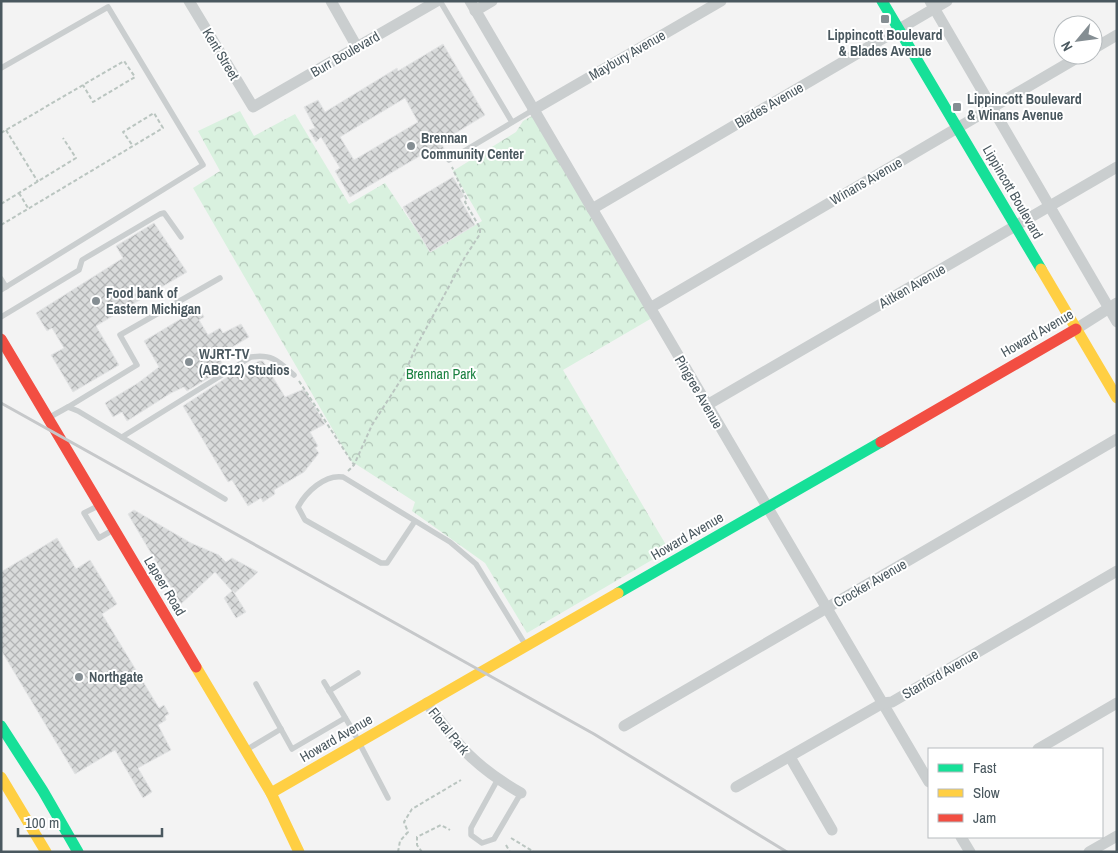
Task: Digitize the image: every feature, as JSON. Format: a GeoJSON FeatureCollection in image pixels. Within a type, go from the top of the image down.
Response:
{"type":"FeatureCollection","features":[{"type":"Feature","properties":{"kind":"main road","name":"Lippincott Boulevard"},"geometry":{"type":"LineString","coordinates":[[882,1],[1117,398]]}},
{"type":"Feature","properties":{"kind":"main road","name":"Howard Avenue"},"geometry":{"type":"LineString","coordinates":[[271,794],[1076,328]]}},
{"type":"Feature","properties":{"kind":"main road","name":"Lapeer Road"},"geometry":{"type":"LineString","coordinates":[[1,339],[271,794],[300,852]]}},
{"type":"Feature","properties":{"kind":"main road"},"geometry":{"type":"LineString","coordinates":[[1,726],[80,852]]}},
{"type":"Feature","properties":{"kind":"main road"},"geometry":{"type":"LineString","coordinates":[[1,777],[46,852]]}},
{"type":"Feature","properties":{"kind":"street","name":"Kent Street"},"geometry":{"type":"LineString","coordinates":[[189,1],[253,107]]}},
{"type":"Feature","properties":{"kind":"street"},"geometry":{"type":"LineString","coordinates":[[331,1],[358,47]]}},
{"type":"Feature","properties":{"kind":"street","name":"Burr Boulevard"},"geometry":{"type":"LineString","coordinates":[[253,107],[439,1]]}},
{"type":"Feature","properties":{"kind":"street"},"geometry":{"type":"LineString","coordinates":[[473,6],[492,1]]}},
{"type":"Feature","properties":{"kind":"street","name":"Maybury Avenue"},"geometry":{"type":"LineString","coordinates":[[533,110],[722,1]]}},
{"type":"Feature","properties":{"kind":"street","name":"Blades Avenue"},"geometry":{"type":"LineString","coordinates":[[592,208],[899,29],[932,5],[947,1]]}},
{"type":"Feature","properties":{"kind":"street","name":"Lippincott Boulevard"},"geometry":{"type":"LineString","coordinates":[[932,5],[991,108],[1112,306],[1117,322]]}},
{"type":"Feature","properties":{"kind":"street","name":"Pingree Avenue"},"geometry":{"type":"LineString","coordinates":[[473,6],[928,780]]}},
{"type":"Feature","properties":{"kind":"street"},"geometry":{"type":"LineString","coordinates":[[1103,43],[1117,35]]}},
{"type":"Feature","properties":{"kind":"street","name":"Winans Avenue"},"geometry":{"type":"LineString","coordinates":[[650,308],[1065,65]]}},
{"type":"Feature","properties":{"kind":"street","name":"Aitken Avenue"},"geometry":{"type":"LineString","coordinates":[[707,405],[1117,167]]}},
{"type":"Feature","properties":{"kind":"street","name":"Howard Avenue"},"geometry":{"type":"LineString","coordinates":[[1076,328],[1112,306]]}},
{"type":"Feature","properties":{"kind":"street","name":"Crocker Avenue"},"geometry":{"type":"LineString","coordinates":[[624,726],[1117,439]]}},
{"type":"Feature","properties":{"kind":"street","name":"Stanford Avenue"},"geometry":{"type":"LineString","coordinates":[[736,787],[882,703],[892,702],[1117,571]]}},
{"type":"Feature","properties":{"kind":"street","name":"Floral Park"},"geometry":{"type":"LineString","coordinates":[[427,703],[462,750],[498,779],[521,793]]}},
{"type":"Feature","properties":{"kind":"street"},"geometry":{"type":"LineString","coordinates":[[1040,748],[1117,703]]}},
{"type":"Feature","properties":{"kind":"street"},"geometry":{"type":"LineString","coordinates":[[790,757],[832,830]]}},
{"type":"Feature","properties":{"kind":"street"},"geometry":{"type":"LineString","coordinates":[[1090,852],[1117,836]]}},
{"type":"Feature","properties":{"kind":"street"},"geometry":{"type":"LineString","coordinates":[[962,838],[970,852]]}},
{"type":"Feature","properties":{"kind":"lane"},"geometry":{"type":"LineString","coordinates":[[439,1],[512,122]]}},
{"type":"Feature","properties":{"kind":"lane"},"geometry":{"type":"LineString","coordinates":[[1,68],[108,7],[203,165],[4,289],[1,279]]}},
{"type":"Feature","properties":{"kind":"lane"},"geometry":{"type":"LineString","coordinates":[[449,160],[533,110]]}},
{"type":"Feature","properties":{"kind":"lane"},"geometry":{"type":"LineString","coordinates":[[1,317],[78,270],[82,260],[160,214],[164,213],[167,216],[181,237]]}},
{"type":"Feature","properties":{"kind":"lane"},"geometry":{"type":"LineString","coordinates":[[48,418],[137,365],[120,335],[220,278]]}},
{"type":"Feature","properties":{"kind":"lane"},"geometry":{"type":"LineString","coordinates":[[122,437],[251,356],[266,355],[280,362],[294,375]]}},
{"type":"Feature","properties":{"kind":"lane"},"geometry":{"type":"LineString","coordinates":[[68,407],[78,411],[225,499]]}},
{"type":"Feature","properties":{"kind":"lane"},"geometry":{"type":"LineString","coordinates":[[415,521],[387,563],[381,564],[305,520],[298,507],[304,496],[327,479],[343,476],[450,542],[476,564],[526,646]]}},
{"type":"Feature","properties":{"kind":"lane"},"geometry":{"type":"LineString","coordinates":[[99,505],[84,514],[99,538],[114,530]]}},
{"type":"Feature","properties":{"kind":"lane"},"geometry":{"type":"LineString","coordinates":[[329,691],[358,673]]}},
{"type":"Feature","properties":{"kind":"lane"},"geometry":{"type":"LineString","coordinates":[[324,682],[359,742],[388,798]]}},
{"type":"Feature","properties":{"kind":"lane"},"geometry":{"type":"LineString","coordinates":[[256,684],[292,748],[345,718]]}},
{"type":"Feature","properties":{"kind":"lane"},"geometry":{"type":"LineString","coordinates":[[245,750],[281,729]]}},
{"type":"Feature","properties":{"kind":"lane"},"geometry":{"type":"LineString","coordinates":[[498,779],[471,828],[471,835],[482,844],[494,839],[521,793]]}},
{"type":"Feature","properties":{"kind":"path"},"geometry":{"type":"LineString","coordinates":[[1,133],[82,85],[124,61],[135,77],[93,102],[82,85]]}},
{"type":"Feature","properties":{"kind":"path"},"geometry":{"type":"LineString","coordinates":[[1,225],[29,209],[163,128],[154,113],[123,132],[133,146]]}},
{"type":"Feature","properties":{"kind":"path"},"geometry":{"type":"LineString","coordinates":[[6,130],[38,182]]}},
{"type":"Feature","properties":{"kind":"path"},"geometry":{"type":"LineString","coordinates":[[1,204],[76,158],[63,138]]}},
{"type":"Feature","properties":{"kind":"path"},"geometry":{"type":"LineString","coordinates":[[343,476],[354,465],[372,425],[404,375],[416,346],[465,257],[480,234],[480,228],[465,202],[467,200],[449,160]]}},
{"type":"Feature","properties":{"kind":"path"},"geometry":{"type":"LineString","coordinates":[[19,193],[29,209]]}},
{"type":"Feature","properties":{"kind":"path"},"geometry":{"type":"LineString","coordinates":[[294,375],[305,386],[354,465]]}},
{"type":"Feature","properties":{"kind":"path"},"geometry":{"type":"LineString","coordinates":[[398,852],[400,841],[408,832],[404,822],[412,809],[461,780]]}},
{"type":"Feature","properties":{"kind":"path"},"geometry":{"type":"LineString","coordinates":[[422,852],[417,845],[417,837],[442,825],[450,830]]}},
{"type":"Feature","properties":{"kind":"path"},"geometry":{"type":"LineString","coordinates":[[510,838],[534,852]]}},
{"type":"Feature","properties":{"kind":"path"},"geometry":{"type":"LineString","coordinates":[[506,845],[510,852]]}},
{"type":"Feature","properties":{"kind":"green space","name":"Brennan Park"},"geometry":{"type":"Polygon","coordinates":[[[240,111],[254,136],[295,114],[349,204],[385,183],[431,252],[482,221],[453,171],[516,132],[523,121],[532,116],[652,318],[563,370],[669,550],[527,633],[485,563],[412,511],[415,502],[351,461],[193,188],[220,171],[198,131],[240,111]]]}},
{"type":"Feature","properties":{"kind":"building","name":"Brennan Community Center"},"geometry":{"type":"Polygon","coordinates":[[[443,44],[485,115],[441,142],[444,149],[434,155],[430,150],[350,197],[335,171],[340,168],[321,137],[316,142],[309,130],[315,128],[304,107],[318,100],[325,112],[397,68],[398,71],[443,44]],[[405,98],[340,137],[354,160],[418,122],[405,98]]]}},
{"type":"Feature","properties":{"kind":"building"},"geometry":{"type":"Polygon","coordinates":[[[453,177],[464,196],[460,199],[475,225],[430,252],[403,207],[453,177]]]}},
{"type":"Feature","properties":{"kind":"building","name":"Food bank of Eastern Michigan"},"geometry":{"type":"Polygon","coordinates":[[[154,223],[187,272],[96,326],[119,365],[73,392],[51,355],[64,348],[52,328],[47,331],[36,313],[123,258],[116,246],[154,223]]]}},
{"type":"Feature","properties":{"kind":"building","name":"WJRT-TV (ABC12) Studios"},"geometry":{"type":"Polygon","coordinates":[[[199,308],[204,317],[199,320],[208,335],[220,328],[223,333],[241,324],[249,337],[226,351],[227,353],[219,358],[225,368],[187,391],[184,387],[171,393],[127,421],[122,412],[113,417],[105,403],[138,383],[159,367],[144,341],[199,308]]]}},
{"type":"Feature","properties":{"kind":"building"},"geometry":{"type":"Polygon","coordinates":[[[259,361],[263,361],[285,397],[304,389],[325,424],[310,432],[318,446],[315,448],[319,453],[304,472],[274,490],[275,494],[263,502],[261,498],[248,506],[232,480],[228,482],[183,406],[229,376],[230,378],[259,361]]]}},
{"type":"Feature","properties":{"kind":"building"},"geometry":{"type":"Polygon","coordinates":[[[134,510],[191,543],[219,555],[226,562],[232,558],[258,572],[235,593],[233,591],[246,612],[236,618],[224,598],[232,591],[215,572],[181,604],[128,514],[134,510]]]}},
{"type":"Feature","properties":{"kind":"building","name":"Northgate"},"geometry":{"type":"Polygon","coordinates":[[[57,538],[76,569],[90,560],[117,604],[102,614],[159,708],[164,705],[169,714],[165,716],[166,720],[158,725],[171,750],[138,768],[152,792],[143,798],[115,750],[75,774],[1,650],[1,572],[57,538]]]}},
{"type":"Feature","properties":{"kind":"railway"},"geometry":{"type":"LineString","coordinates":[[1,403],[594,734],[787,852]]}},
{"type":"Feature","properties":{"kind":"traffic: fast"},"geometry":{"type":"LineString","coordinates":[[882,1],[1041,269]]}},
{"type":"Feature","properties":{"kind":"traffic: fast"},"geometry":{"type":"LineString","coordinates":[[618,593],[881,442]]}},
{"type":"Feature","properties":{"kind":"traffic: fast"},"geometry":{"type":"LineString","coordinates":[[1,726],[43,791],[78,852]]}},
{"type":"Feature","properties":{"kind":"traffic: slow"},"geometry":{"type":"LineString","coordinates":[[1041,269],[1117,398]]}},
{"type":"Feature","properties":{"kind":"traffic: slow"},"geometry":{"type":"LineString","coordinates":[[271,793],[618,593]]}},
{"type":"Feature","properties":{"kind":"traffic: slow"},"geometry":{"type":"LineString","coordinates":[[196,667],[271,793],[299,852]]}},
{"type":"Feature","properties":{"kind":"traffic: slow"},"geometry":{"type":"LineString","coordinates":[[1,777],[46,852]]}},
{"type":"Feature","properties":{"kind":"traffic: jam"},"geometry":{"type":"LineString","coordinates":[[881,442],[1076,329]]}},
{"type":"Feature","properties":{"kind":"traffic: jam"},"geometry":{"type":"LineString","coordinates":[[1,339],[196,667]]}},
{"type":"Feature","properties":{"kind":"place","name":"Lippincott Boulevard & Blades Avenue"},"geometry":{"type":"Point","coordinates":[885,19]}},
{"type":"Feature","properties":{"kind":"place","name":"Lippincott Boulevard & Winans Avenue"},"geometry":{"type":"Point","coordinates":[957,107]}},
{"type":"Feature","properties":{"kind":"place","name":"Brennan Community Center"},"geometry":{"type":"Point","coordinates":[411,146]}},
{"type":"Feature","properties":{"kind":"place","name":"Food bank of Eastern Michigan"},"geometry":{"type":"Point","coordinates":[96,301]}},
{"type":"Feature","properties":{"kind":"place","name":"WJRT-TV (ABC12) Studios"},"geometry":{"type":"Point","coordinates":[189,362]}},
{"type":"Feature","properties":{"kind":"place","name":"Northgate"},"geometry":{"type":"Point","coordinates":[79,677]}}]}
